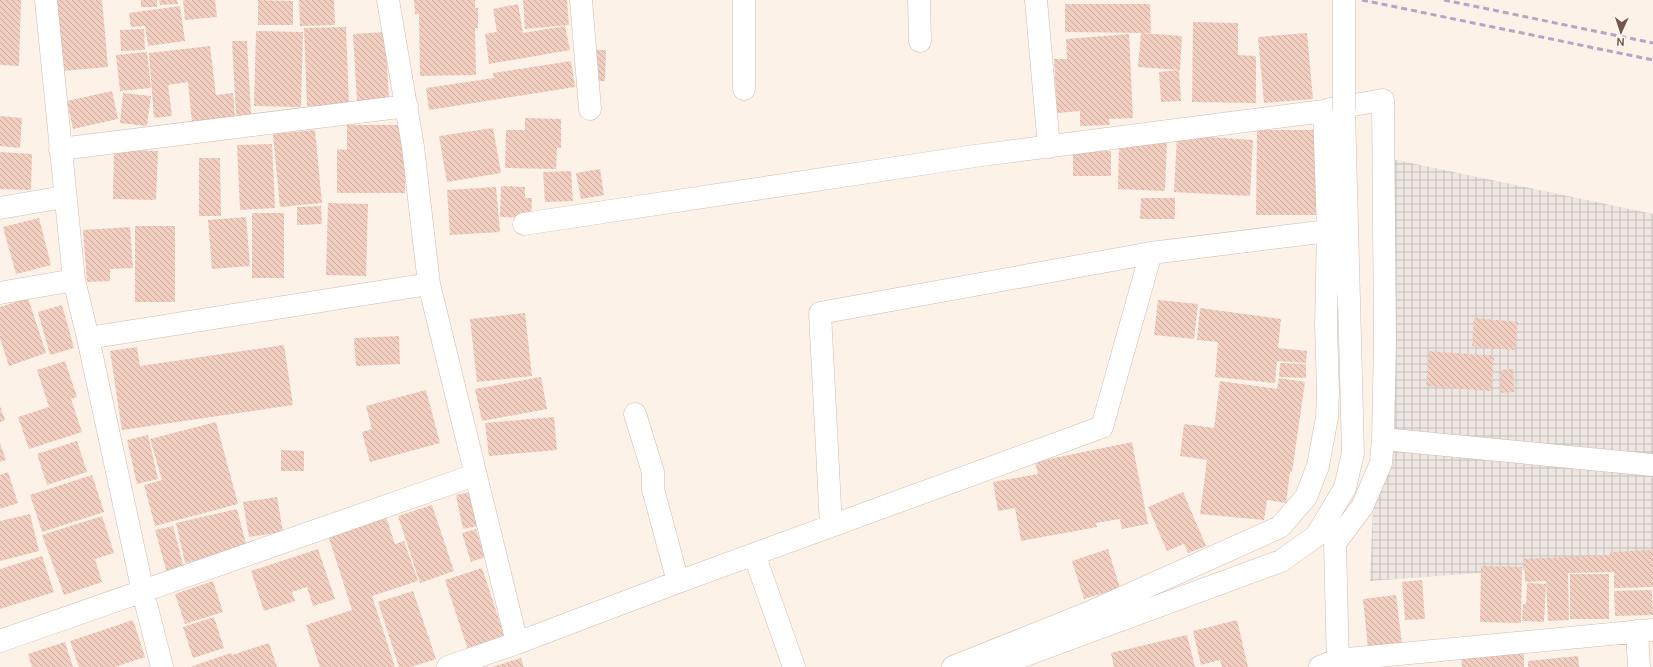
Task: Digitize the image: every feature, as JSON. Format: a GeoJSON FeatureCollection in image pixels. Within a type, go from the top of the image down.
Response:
{"type":"FeatureCollection","features":[{"type":"Feature","properties":{"kind":"street"},"geometry":{"type":"LineString","coordinates":[[46,0],[64,197],[74,280],[143,592],[162,667]]}},
{"type":"Feature","properties":{"kind":"street"},"geometry":{"type":"LineString","coordinates":[[388,0],[407,106],[429,284],[517,643]]}},
{"type":"Feature","properties":{"kind":"street"},"geometry":{"type":"LineString","coordinates":[[581,0],[590,109]]}},
{"type":"Feature","properties":{"kind":"street"},"geometry":{"type":"LineString","coordinates":[[744,0],[744,89]]}},
{"type":"Feature","properties":{"kind":"street"},"geometry":{"type":"LineString","coordinates":[[919,0],[920,41]]}},
{"type":"Feature","properties":{"kind":"street"},"geometry":{"type":"LineString","coordinates":[[1036,0],[1049,147]]}},
{"type":"Feature","properties":{"kind":"street"},"geometry":{"type":"LineString","coordinates":[[993,667],[1281,561],[1316,536],[1345,488],[1354,453],[1344,110],[1344,0]]}},
{"type":"Feature","properties":{"kind":"street"},"geometry":{"type":"LineString","coordinates":[[524,224],[1049,147],[1324,111],[1383,100],[1385,341],[1383,439],[1381,463],[1362,507],[1335,544],[1331,665],[1645,630],[1640,667]]}},
{"type":"Feature","properties":{"kind":"street"},"geometry":{"type":"LineString","coordinates":[[60,149],[407,106]]}},
{"type":"Feature","properties":{"kind":"street"},"geometry":{"type":"LineString","coordinates":[[953,667],[1088,613],[1280,527],[1306,497],[1318,466],[1327,417],[1328,231],[1324,111]]}},
{"type":"Feature","properties":{"kind":"street"},"geometry":{"type":"LineString","coordinates":[[0,208],[64,197]]}},
{"type":"Feature","properties":{"kind":"street"},"geometry":{"type":"LineString","coordinates":[[831,526],[820,313],[1151,253],[1328,231]]}},
{"type":"Feature","properties":{"kind":"street"},"geometry":{"type":"LineString","coordinates":[[448,667],[517,643],[1102,426],[1151,253]]}},
{"type":"Feature","properties":{"kind":"street"},"geometry":{"type":"LineString","coordinates":[[0,293],[74,280]]}},
{"type":"Feature","properties":{"kind":"street"},"geometry":{"type":"LineString","coordinates":[[88,338],[429,284]]}},
{"type":"Feature","properties":{"kind":"street"},"geometry":{"type":"LineString","coordinates":[[635,414],[654,472],[653,489],[678,582]]}},
{"type":"Feature","properties":{"kind":"street"},"geometry":{"type":"LineString","coordinates":[[1383,439],[1653,465]]}},
{"type":"Feature","properties":{"kind":"street"},"geometry":{"type":"LineString","coordinates":[[0,641],[475,475]]}},
{"type":"Feature","properties":{"kind":"street"},"geometry":{"type":"LineString","coordinates":[[754,554],[794,667]]}},
{"type":"Feature","properties":{"kind":"shaded area"},"geometry":{"type":"Polygon","coordinates":[[[1387,158],[1653,214],[1653,560],[1370,581],[1387,158]]]}},
{"type":"Feature","properties":{"kind":"building"},"geometry":{"type":"Polygon","coordinates":[[[0,0],[21,0],[19,66],[0,65],[0,0]]]}},
{"type":"Feature","properties":{"kind":"building"},"geometry":{"type":"Polygon","coordinates":[[[56,0],[102,0],[108,67],[62,71],[56,0]]]}},
{"type":"Feature","properties":{"kind":"building"},"geometry":{"type":"Polygon","coordinates":[[[141,0],[157,0],[157,7],[141,7],[141,0]]]}},
{"type":"Feature","properties":{"kind":"building"},"geometry":{"type":"Polygon","coordinates":[[[159,0],[177,0],[178,4],[160,5],[159,0]]]}},
{"type":"Feature","properties":{"kind":"building"},"geometry":{"type":"Polygon","coordinates":[[[183,0],[215,0],[217,17],[185,20],[183,0]]]}},
{"type":"Feature","properties":{"kind":"building"},"geometry":{"type":"Polygon","coordinates":[[[258,0],[293,1],[293,25],[258,25],[258,0]]]}},
{"type":"Feature","properties":{"kind":"building"},"geometry":{"type":"Polygon","coordinates":[[[299,0],[334,0],[335,25],[300,26],[299,0]]]}},
{"type":"Feature","properties":{"kind":"building"},"geometry":{"type":"Polygon","coordinates":[[[414,0],[475,0],[475,8],[478,8],[478,28],[475,28],[476,75],[420,76],[419,14],[415,14],[414,0]]]}},
{"type":"Feature","properties":{"kind":"building"},"geometry":{"type":"Polygon","coordinates":[[[523,0],[567,0],[569,25],[525,29],[523,0]]]}},
{"type":"Feature","properties":{"kind":"building"},"geometry":{"type":"Polygon","coordinates":[[[518,4],[523,33],[565,26],[570,50],[489,64],[485,34],[497,32],[493,9],[518,4]]]}},
{"type":"Feature","properties":{"kind":"building"},"geometry":{"type":"Polygon","coordinates":[[[1065,4],[1150,4],[1151,33],[1065,32],[1065,4]]]}},
{"type":"Feature","properties":{"kind":"building"},"geometry":{"type":"Polygon","coordinates":[[[180,6],[185,41],[148,46],[145,26],[131,27],[129,13],[180,6]]]}},
{"type":"Feature","properties":{"kind":"building"},"geometry":{"type":"Polygon","coordinates":[[[1193,22],[1238,23],[1238,55],[1256,56],[1256,103],[1192,102],[1193,22]]]}},
{"type":"Feature","properties":{"kind":"building"},"geometry":{"type":"Polygon","coordinates":[[[346,27],[349,105],[307,106],[304,28],[346,27]]]}},
{"type":"Feature","properties":{"kind":"building"},"geometry":{"type":"Polygon","coordinates":[[[144,29],[145,50],[121,51],[120,30],[144,29]]]}},
{"type":"Feature","properties":{"kind":"building"},"geometry":{"type":"Polygon","coordinates":[[[256,31],[303,32],[301,107],[254,106],[256,31]]]}},
{"type":"Feature","properties":{"kind":"building"},"geometry":{"type":"Polygon","coordinates":[[[385,32],[389,99],[357,101],[353,34],[385,32]]]}},
{"type":"Feature","properties":{"kind":"building"},"geometry":{"type":"Polygon","coordinates":[[[1141,33],[1182,36],[1180,70],[1138,67],[1141,33]]]}},
{"type":"Feature","properties":{"kind":"building"},"geometry":{"type":"Polygon","coordinates":[[[1307,33],[1313,99],[1264,103],[1258,37],[1307,33]]]}},
{"type":"Feature","properties":{"kind":"building"},"geometry":{"type":"Polygon","coordinates":[[[1129,34],[1133,118],[1109,119],[1110,125],[1080,126],[1080,111],[1057,113],[1054,59],[1067,59],[1066,39],[1129,34]]]}},
{"type":"Feature","properties":{"kind":"building"},"geometry":{"type":"Polygon","coordinates":[[[232,41],[247,41],[251,114],[236,115],[232,41]]]}},
{"type":"Feature","properties":{"kind":"building"},"geometry":{"type":"Polygon","coordinates":[[[210,46],[216,95],[233,93],[235,118],[192,123],[188,82],[168,85],[172,116],[154,118],[149,53],[210,46]]]}},
{"type":"Feature","properties":{"kind":"building"},"geometry":{"type":"Polygon","coordinates":[[[593,50],[606,50],[605,81],[592,81],[593,50]]]}},
{"type":"Feature","properties":{"kind":"building"},"geometry":{"type":"Polygon","coordinates":[[[147,52],[151,88],[120,91],[116,55],[147,52]]]}},
{"type":"Feature","properties":{"kind":"building"},"geometry":{"type":"Polygon","coordinates":[[[571,61],[575,87],[429,110],[426,88],[494,78],[493,73],[571,61]]]}},
{"type":"Feature","properties":{"kind":"building"},"geometry":{"type":"Polygon","coordinates":[[[1179,70],[1181,101],[1161,102],[1159,72],[1179,70]]]}},
{"type":"Feature","properties":{"kind":"building"},"geometry":{"type":"Polygon","coordinates":[[[112,91],[118,119],[73,129],[67,101],[112,91]]]}},
{"type":"Feature","properties":{"kind":"building"},"geometry":{"type":"Polygon","coordinates":[[[123,93],[151,96],[147,126],[120,123],[123,93]]]}},
{"type":"Feature","properties":{"kind":"building"},"geometry":{"type":"Polygon","coordinates":[[[0,116],[22,118],[20,148],[0,146],[0,116]]]}},
{"type":"Feature","properties":{"kind":"building"},"geometry":{"type":"Polygon","coordinates":[[[525,118],[561,119],[561,148],[557,148],[556,169],[505,168],[506,130],[525,130],[525,118]]]}},
{"type":"Feature","properties":{"kind":"building"},"geometry":{"type":"Polygon","coordinates":[[[347,125],[405,125],[405,193],[337,193],[337,149],[347,150],[347,125]]]}},
{"type":"Feature","properties":{"kind":"building"},"geometry":{"type":"Polygon","coordinates":[[[493,128],[501,173],[447,182],[439,136],[493,128]]]}},
{"type":"Feature","properties":{"kind":"building"},"geometry":{"type":"Polygon","coordinates":[[[315,130],[322,203],[280,207],[273,134],[315,130]]]}},
{"type":"Feature","properties":{"kind":"building"},"geometry":{"type":"Polygon","coordinates":[[[1257,130],[1317,130],[1316,215],[1256,215],[1257,130]]]}},
{"type":"Feature","properties":{"kind":"building"},"geometry":{"type":"Polygon","coordinates":[[[1177,135],[1253,140],[1250,196],[1174,192],[1177,135]]]}},
{"type":"Feature","properties":{"kind":"building"},"geometry":{"type":"Polygon","coordinates":[[[1119,141],[1167,143],[1165,191],[1118,189],[1119,141]]]}},
{"type":"Feature","properties":{"kind":"building"},"geometry":{"type":"Polygon","coordinates":[[[272,144],[275,208],[240,210],[237,145],[272,144]]]}},
{"type":"Feature","properties":{"kind":"building"},"geometry":{"type":"Polygon","coordinates":[[[114,150],[158,151],[156,200],[113,199],[114,150]]]}},
{"type":"Feature","properties":{"kind":"building"},"geometry":{"type":"Polygon","coordinates":[[[1111,151],[1111,176],[1073,176],[1073,152],[1111,151]]]}},
{"type":"Feature","properties":{"kind":"building"},"geometry":{"type":"Polygon","coordinates":[[[0,152],[32,154],[31,190],[0,189],[0,152]]]}},
{"type":"Feature","properties":{"kind":"building"},"geometry":{"type":"Polygon","coordinates":[[[199,158],[220,158],[221,216],[199,216],[199,158]]]}},
{"type":"Feature","properties":{"kind":"building"},"geometry":{"type":"Polygon","coordinates":[[[600,169],[604,195],[581,199],[576,173],[600,169]]]}},
{"type":"Feature","properties":{"kind":"building"},"geometry":{"type":"Polygon","coordinates":[[[571,171],[573,201],[545,202],[543,172],[571,171]]]}},
{"type":"Feature","properties":{"kind":"building"},"geometry":{"type":"Polygon","coordinates":[[[501,186],[525,187],[525,198],[532,198],[531,218],[500,217],[501,186]]]}},
{"type":"Feature","properties":{"kind":"building"},"geometry":{"type":"Polygon","coordinates":[[[496,187],[500,232],[450,235],[447,190],[496,187]]]}},
{"type":"Feature","properties":{"kind":"building"},"geometry":{"type":"Polygon","coordinates":[[[1141,198],[1175,198],[1175,219],[1140,219],[1141,198]]]}},
{"type":"Feature","properties":{"kind":"building"},"geometry":{"type":"Polygon","coordinates":[[[328,203],[368,204],[366,276],[326,275],[328,203]]]}},
{"type":"Feature","properties":{"kind":"building"},"geometry":{"type":"Polygon","coordinates":[[[321,206],[322,224],[297,225],[297,207],[321,206]]]}},
{"type":"Feature","properties":{"kind":"building"},"geometry":{"type":"Polygon","coordinates":[[[252,213],[284,213],[284,278],[252,278],[252,213]]]}},
{"type":"Feature","properties":{"kind":"building"},"geometry":{"type":"Polygon","coordinates":[[[246,217],[250,266],[212,269],[208,220],[246,217]]]}},
{"type":"Feature","properties":{"kind":"building"},"geometry":{"type":"Polygon","coordinates":[[[39,218],[51,265],[16,274],[3,227],[39,218]]]}},
{"type":"Feature","properties":{"kind":"building"},"geometry":{"type":"Polygon","coordinates":[[[135,226],[175,226],[175,302],[135,302],[135,226]]]}},
{"type":"Feature","properties":{"kind":"building"},"geometry":{"type":"Polygon","coordinates":[[[130,227],[133,268],[110,269],[110,281],[87,282],[83,230],[130,227]]]}},
{"type":"Feature","properties":{"kind":"building"},"geometry":{"type":"Polygon","coordinates":[[[28,298],[46,353],[9,366],[0,338],[0,307],[28,298]]]}},
{"type":"Feature","properties":{"kind":"building"},"geometry":{"type":"Polygon","coordinates":[[[1158,300],[1198,304],[1194,339],[1154,335],[1158,300]]]}},
{"type":"Feature","properties":{"kind":"building"},"geometry":{"type":"Polygon","coordinates":[[[62,305],[74,348],[50,355],[38,312],[62,305]]]}},
{"type":"Feature","properties":{"kind":"building"},"geometry":{"type":"Polygon","coordinates":[[[1200,308],[1281,319],[1278,348],[1307,351],[1306,363],[1277,361],[1275,383],[1215,377],[1218,342],[1197,340],[1200,308]]]}},
{"type":"Feature","properties":{"kind":"building"},"geometry":{"type":"Polygon","coordinates":[[[525,313],[532,376],[477,382],[470,319],[525,313]]]}},
{"type":"Feature","properties":{"kind":"building"},"geometry":{"type":"Polygon","coordinates":[[[1474,318],[1518,322],[1515,350],[1472,346],[1474,318]]]}},
{"type":"Feature","properties":{"kind":"building"},"geometry":{"type":"Polygon","coordinates":[[[399,336],[400,364],[356,366],[354,338],[399,336]]]}},
{"type":"Feature","properties":{"kind":"building"},"geometry":{"type":"Polygon","coordinates":[[[284,345],[293,405],[122,430],[110,351],[137,347],[140,366],[284,345]]]}},
{"type":"Feature","properties":{"kind":"building"},"geometry":{"type":"Polygon","coordinates":[[[1429,351],[1494,356],[1491,391],[1426,386],[1429,351]]]}},
{"type":"Feature","properties":{"kind":"building"},"geometry":{"type":"Polygon","coordinates":[[[65,361],[77,397],[71,399],[82,432],[29,449],[18,417],[49,407],[37,370],[65,361]]]}},
{"type":"Feature","properties":{"kind":"building"},"geometry":{"type":"Polygon","coordinates":[[[1280,363],[1306,364],[1306,378],[1279,377],[1280,363]]]}},
{"type":"Feature","properties":{"kind":"building"},"geometry":{"type":"Polygon","coordinates":[[[1513,369],[1514,392],[1501,393],[1500,370],[1513,369]]]}},
{"type":"Feature","properties":{"kind":"building"},"geometry":{"type":"Polygon","coordinates":[[[541,377],[547,409],[482,421],[475,389],[541,377]]]}},
{"type":"Feature","properties":{"kind":"building"},"geometry":{"type":"Polygon","coordinates":[[[1279,378],[1305,382],[1286,503],[1267,500],[1264,520],[1200,514],[1207,460],[1180,456],[1184,424],[1214,428],[1220,381],[1277,389],[1279,378]]]}},
{"type":"Feature","properties":{"kind":"building"},"geometry":{"type":"Polygon","coordinates":[[[426,390],[440,443],[370,462],[362,432],[372,429],[366,406],[426,390]]]}},
{"type":"Feature","properties":{"kind":"building"},"geometry":{"type":"Polygon","coordinates":[[[0,406],[5,420],[0,422],[0,406]]]}},
{"type":"Feature","properties":{"kind":"building"},"geometry":{"type":"Polygon","coordinates":[[[554,417],[557,450],[489,456],[485,423],[554,417]]]}},
{"type":"Feature","properties":{"kind":"building"},"geometry":{"type":"Polygon","coordinates":[[[216,422],[238,504],[155,526],[144,485],[162,480],[150,439],[216,422]]]}},
{"type":"Feature","properties":{"kind":"building"},"geometry":{"type":"Polygon","coordinates":[[[148,435],[158,479],[137,484],[127,440],[148,435]]]}},
{"type":"Feature","properties":{"kind":"building"},"geometry":{"type":"Polygon","coordinates":[[[77,441],[87,472],[47,485],[37,454],[77,441]]]}},
{"type":"Feature","properties":{"kind":"building"},"geometry":{"type":"Polygon","coordinates":[[[1132,442],[1148,524],[1122,529],[1120,519],[1096,523],[1097,527],[1021,541],[1015,508],[998,511],[993,482],[1038,474],[1035,462],[1132,442]]]}},
{"type":"Feature","properties":{"kind":"building"},"geometry":{"type":"Polygon","coordinates":[[[0,443],[6,460],[0,462],[0,443]]]}},
{"type":"Feature","properties":{"kind":"building"},"geometry":{"type":"Polygon","coordinates":[[[281,450],[304,451],[304,471],[281,471],[281,450]]]}},
{"type":"Feature","properties":{"kind":"building"},"geometry":{"type":"Polygon","coordinates":[[[8,472],[18,503],[0,509],[0,475],[8,472]]]}},
{"type":"Feature","properties":{"kind":"building"},"geometry":{"type":"Polygon","coordinates":[[[92,475],[104,512],[42,532],[30,495],[92,475]]]}},
{"type":"Feature","properties":{"kind":"building"},"geometry":{"type":"Polygon","coordinates":[[[470,492],[477,526],[463,529],[456,495],[470,492]]]}},
{"type":"Feature","properties":{"kind":"building"},"geometry":{"type":"Polygon","coordinates":[[[1183,492],[1206,546],[1188,553],[1184,544],[1167,551],[1148,507],[1183,492]]]}},
{"type":"Feature","properties":{"kind":"building"},"geometry":{"type":"Polygon","coordinates":[[[277,497],[283,532],[249,537],[243,502],[277,497]]]}},
{"type":"Feature","properties":{"kind":"building"},"geometry":{"type":"Polygon","coordinates":[[[432,505],[454,571],[420,583],[398,516],[432,505]]]}},
{"type":"Feature","properties":{"kind":"building"},"geometry":{"type":"Polygon","coordinates":[[[237,509],[247,548],[185,563],[176,523],[237,509]]]}},
{"type":"Feature","properties":{"kind":"building"},"geometry":{"type":"Polygon","coordinates":[[[30,514],[39,551],[0,561],[0,521],[30,514]]]}},
{"type":"Feature","properties":{"kind":"building"},"geometry":{"type":"Polygon","coordinates":[[[102,516],[114,553],[95,559],[102,582],[64,595],[42,535],[102,516]]]}},
{"type":"Feature","properties":{"kind":"building"},"geometry":{"type":"Polygon","coordinates":[[[386,517],[395,544],[404,541],[418,581],[372,596],[395,667],[320,667],[306,625],[352,610],[329,538],[386,517]]]}},
{"type":"Feature","properties":{"kind":"building"},"geometry":{"type":"Polygon","coordinates":[[[173,526],[184,568],[167,573],[155,530],[173,526]]]}},
{"type":"Feature","properties":{"kind":"building"},"geometry":{"type":"Polygon","coordinates":[[[476,529],[485,557],[471,562],[462,533],[476,529]]]}},
{"type":"Feature","properties":{"kind":"building"},"geometry":{"type":"Polygon","coordinates":[[[318,549],[335,599],[313,606],[307,587],[292,592],[295,601],[264,611],[251,571],[318,549]]]}},
{"type":"Feature","properties":{"kind":"building"},"geometry":{"type":"Polygon","coordinates":[[[1108,549],[1120,588],[1084,599],[1072,561],[1108,549]]]}},
{"type":"Feature","properties":{"kind":"building"},"geometry":{"type":"Polygon","coordinates":[[[1653,550],[1653,587],[1614,588],[1614,572],[1568,573],[1569,620],[1548,621],[1546,581],[1525,582],[1524,559],[1610,555],[1610,552],[1653,550]]]}},
{"type":"Feature","properties":{"kind":"building"},"geometry":{"type":"Polygon","coordinates":[[[42,556],[54,592],[0,609],[0,569],[42,556]]]}},
{"type":"Feature","properties":{"kind":"building"},"geometry":{"type":"Polygon","coordinates":[[[1481,566],[1522,567],[1521,623],[1480,622],[1481,566]]]}},
{"type":"Feature","properties":{"kind":"building"},"geometry":{"type":"Polygon","coordinates":[[[482,568],[505,638],[468,650],[445,580],[482,568]]]}},
{"type":"Feature","properties":{"kind":"building"},"geometry":{"type":"Polygon","coordinates":[[[1570,574],[1609,574],[1609,619],[1570,619],[1570,574]]]}},
{"type":"Feature","properties":{"kind":"building"},"geometry":{"type":"Polygon","coordinates":[[[1422,580],[1425,619],[1405,620],[1402,582],[1422,580]]]}},
{"type":"Feature","properties":{"kind":"building"},"geometry":{"type":"Polygon","coordinates":[[[213,581],[223,612],[185,624],[175,594],[213,581]]]}},
{"type":"Feature","properties":{"kind":"building"},"geometry":{"type":"Polygon","coordinates":[[[1527,583],[1546,584],[1544,622],[1522,621],[1523,604],[1526,604],[1527,583]]]}},
{"type":"Feature","properties":{"kind":"building"},"geometry":{"type":"Polygon","coordinates":[[[1652,590],[1653,615],[1615,616],[1614,591],[1652,590]]]}},
{"type":"Feature","properties":{"kind":"building"},"geometry":{"type":"Polygon","coordinates":[[[413,591],[436,659],[411,667],[399,667],[378,602],[413,591]]]}},
{"type":"Feature","properties":{"kind":"building"},"geometry":{"type":"Polygon","coordinates":[[[1396,595],[1402,644],[1368,648],[1363,599],[1396,595]]]}},
{"type":"Feature","properties":{"kind":"building"},"geometry":{"type":"Polygon","coordinates":[[[214,617],[224,648],[193,658],[183,627],[214,617]]]}},
{"type":"Feature","properties":{"kind":"building"},"geometry":{"type":"Polygon","coordinates":[[[133,620],[145,657],[115,667],[79,667],[70,641],[133,620]]]}},
{"type":"Feature","properties":{"kind":"building"},"geometry":{"type":"Polygon","coordinates":[[[1237,620],[1248,667],[1222,667],[1220,660],[1201,665],[1193,631],[1237,620]]]}},
{"type":"Feature","properties":{"kind":"building"},"geometry":{"type":"Polygon","coordinates":[[[1187,635],[1195,667],[1114,667],[1111,653],[1187,635]]]}},
{"type":"Feature","properties":{"kind":"building"},"geometry":{"type":"Polygon","coordinates":[[[65,642],[73,667],[32,667],[28,654],[65,642]]]}},
{"type":"Feature","properties":{"kind":"building"},"geometry":{"type":"Polygon","coordinates":[[[269,643],[277,667],[190,667],[231,653],[232,655],[269,643]]]}},
{"type":"Feature","properties":{"kind":"building"},"geometry":{"type":"Polygon","coordinates":[[[1524,654],[1524,667],[1462,667],[1461,656],[1524,654]]]}},
{"type":"Feature","properties":{"kind":"building"},"geometry":{"type":"Polygon","coordinates":[[[1578,656],[1579,667],[1528,667],[1528,661],[1578,656]]]}},
{"type":"Feature","properties":{"kind":"building"},"geometry":{"type":"Polygon","coordinates":[[[521,658],[524,667],[492,667],[521,658]]]}},
{"type":"Feature","properties":{"kind":"railway"},"geometry":{"type":"LineString","coordinates":[[1362,0],[1653,60]]}},
{"type":"Feature","properties":{"kind":"railway"},"geometry":{"type":"LineString","coordinates":[[1444,0],[1653,43]]}}]}
